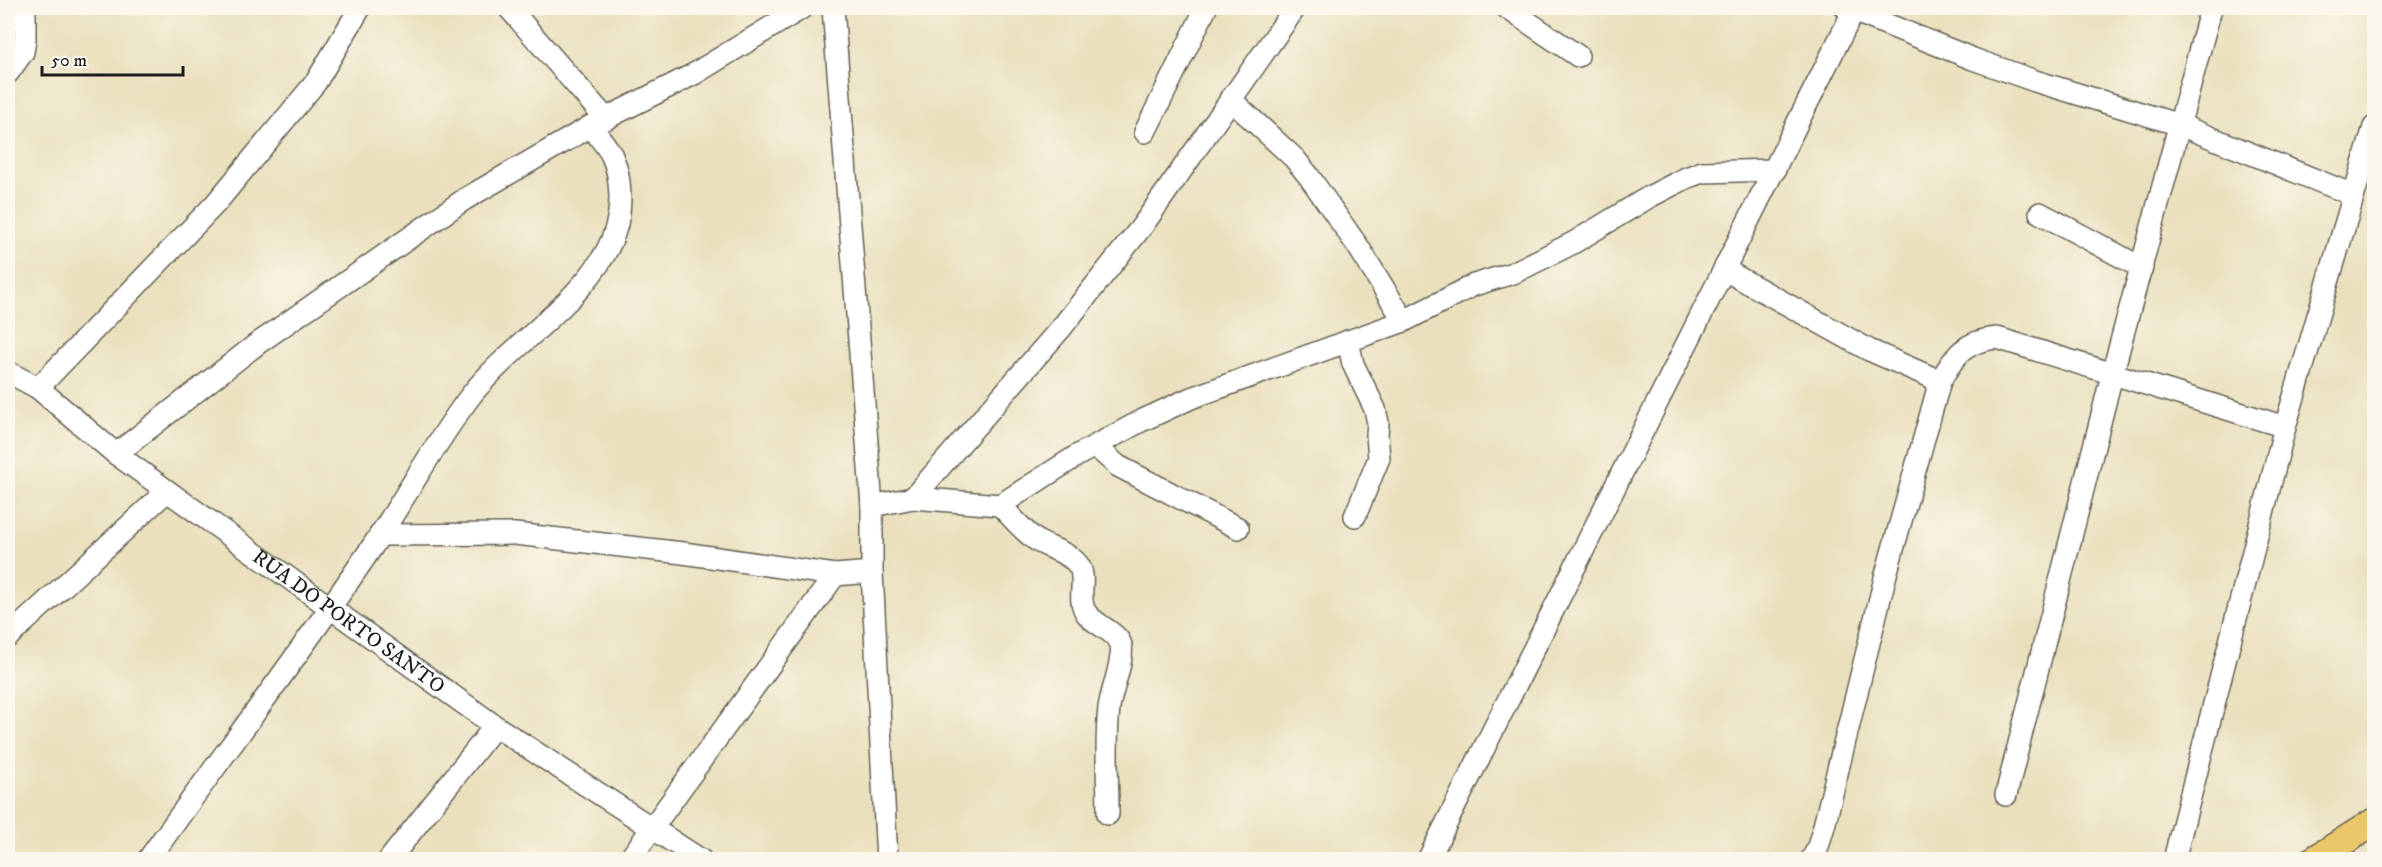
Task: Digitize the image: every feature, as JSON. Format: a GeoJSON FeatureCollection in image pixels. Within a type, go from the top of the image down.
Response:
{"type":"FeatureCollection","features":[{"type":"Feature","properties":{"kind":"main road"},"geometry":{"type":"LineString","coordinates":[[2314,860],[2374,822]]}},
{"type":"Feature","properties":{"kind":"street"},"geometry":{"type":"LineString","coordinates":[[8,73],[23,52],[25,8]]}},
{"type":"Feature","properties":{"kind":"street"},"geometry":{"type":"LineString","coordinates":[[38,388],[216,203],[316,82],[360,8]]}},
{"type":"Feature","properties":{"kind":"street"},"geometry":{"type":"LineString","coordinates":[[148,860],[380,535],[472,394],[501,360],[577,292],[604,253],[614,233],[619,213],[618,176],[612,155],[598,123],[509,8]]}},
{"type":"Feature","properties":{"kind":"street"},"geometry":{"type":"LineString","coordinates":[[116,454],[257,344],[465,199],[598,123],[694,75],[802,8]]}},
{"type":"Feature","properties":{"kind":"street"},"geometry":{"type":"LineString","coordinates":[[833,8],[872,506],[872,572],[887,860]]}},
{"type":"Feature","properties":{"kind":"street"},"geometry":{"type":"LineString","coordinates":[[1145,132],[1206,8]]}},
{"type":"Feature","properties":{"kind":"street"},"geometry":{"type":"LineString","coordinates":[[913,498],[1062,327],[1136,234],[1295,8]]}},
{"type":"Feature","properties":{"kind":"street"},"geometry":{"type":"LineString","coordinates":[[1507,8],[1578,56]]}},
{"type":"Feature","properties":{"kind":"street"},"geometry":{"type":"LineString","coordinates":[[2006,795],[2112,375],[2211,8]]}},
{"type":"Feature","properties":{"kind":"street"},"geometry":{"type":"LineString","coordinates":[[1428,860],[1775,170],[1851,9],[1973,59],[2035,81],[2180,125],[2353,195]]}},
{"type":"Feature","properties":{"kind":"street"},"geometry":{"type":"LineString","coordinates":[[1230,99],[1294,158],[1308,175],[1359,248],[1404,321]]}},
{"type":"Feature","properties":{"kind":"street"},"geometry":{"type":"LineString","coordinates":[[2174,860],[2285,428],[2374,127]]}},
{"type":"Feature","properties":{"kind":"street"},"geometry":{"type":"LineString","coordinates":[[872,506],[913,498],[1000,505],[1078,455],[1141,421],[1191,398],[1404,321],[1474,285],[1513,273],[1565,247],[1686,178],[1702,172],[1775,170]]}},
{"type":"Feature","properties":{"kind":"street"},"geometry":{"type":"LineString","coordinates":[[2040,213],[2142,268]]}},
{"type":"Feature","properties":{"kind":"street"},"geometry":{"type":"LineString","coordinates":[[1725,270],[1869,350],[1941,381]]}},
{"type":"Feature","properties":{"kind":"street"},"geometry":{"type":"LineString","coordinates":[[1811,860],[1817,850],[1824,826],[1885,578],[1941,381],[1953,359],[1967,346],[1981,340],[1997,339],[2285,428]]}},
{"type":"Feature","properties":{"kind":"street"},"geometry":{"type":"LineString","coordinates":[[1348,341],[1353,364],[1375,409],[1378,423],[1379,458],[1355,516]]}},
{"type":"Feature","properties":{"kind":"street","name":"RUA DO PORTO SANTO"},"geometry":{"type":"LineString","coordinates":[[8,372],[38,388],[116,454],[495,726],[701,860]]}},
{"type":"Feature","properties":{"kind":"street"},"geometry":{"type":"LineString","coordinates":[[1095,446],[1118,466],[1238,528]]}},
{"type":"Feature","properties":{"kind":"street"},"geometry":{"type":"LineString","coordinates":[[8,637],[167,491]]}},
{"type":"Feature","properties":{"kind":"street"},"geometry":{"type":"LineString","coordinates":[[1000,505],[1024,531],[1072,559],[1079,566],[1082,575],[1081,598],[1084,610],[1092,620],[1114,635],[1120,643],[1121,654],[1112,689],[1107,725],[1108,814]]}},
{"type":"Feature","properties":{"kind":"street"},"geometry":{"type":"LineString","coordinates":[[380,535],[515,534],[683,553],[835,575],[872,572]]}},
{"type":"Feature","properties":{"kind":"street"},"geometry":{"type":"LineString","coordinates":[[629,860],[835,575]]}},
{"type":"Feature","properties":{"kind":"street"},"geometry":{"type":"LineString","coordinates":[[389,860],[495,726]]}}]}
